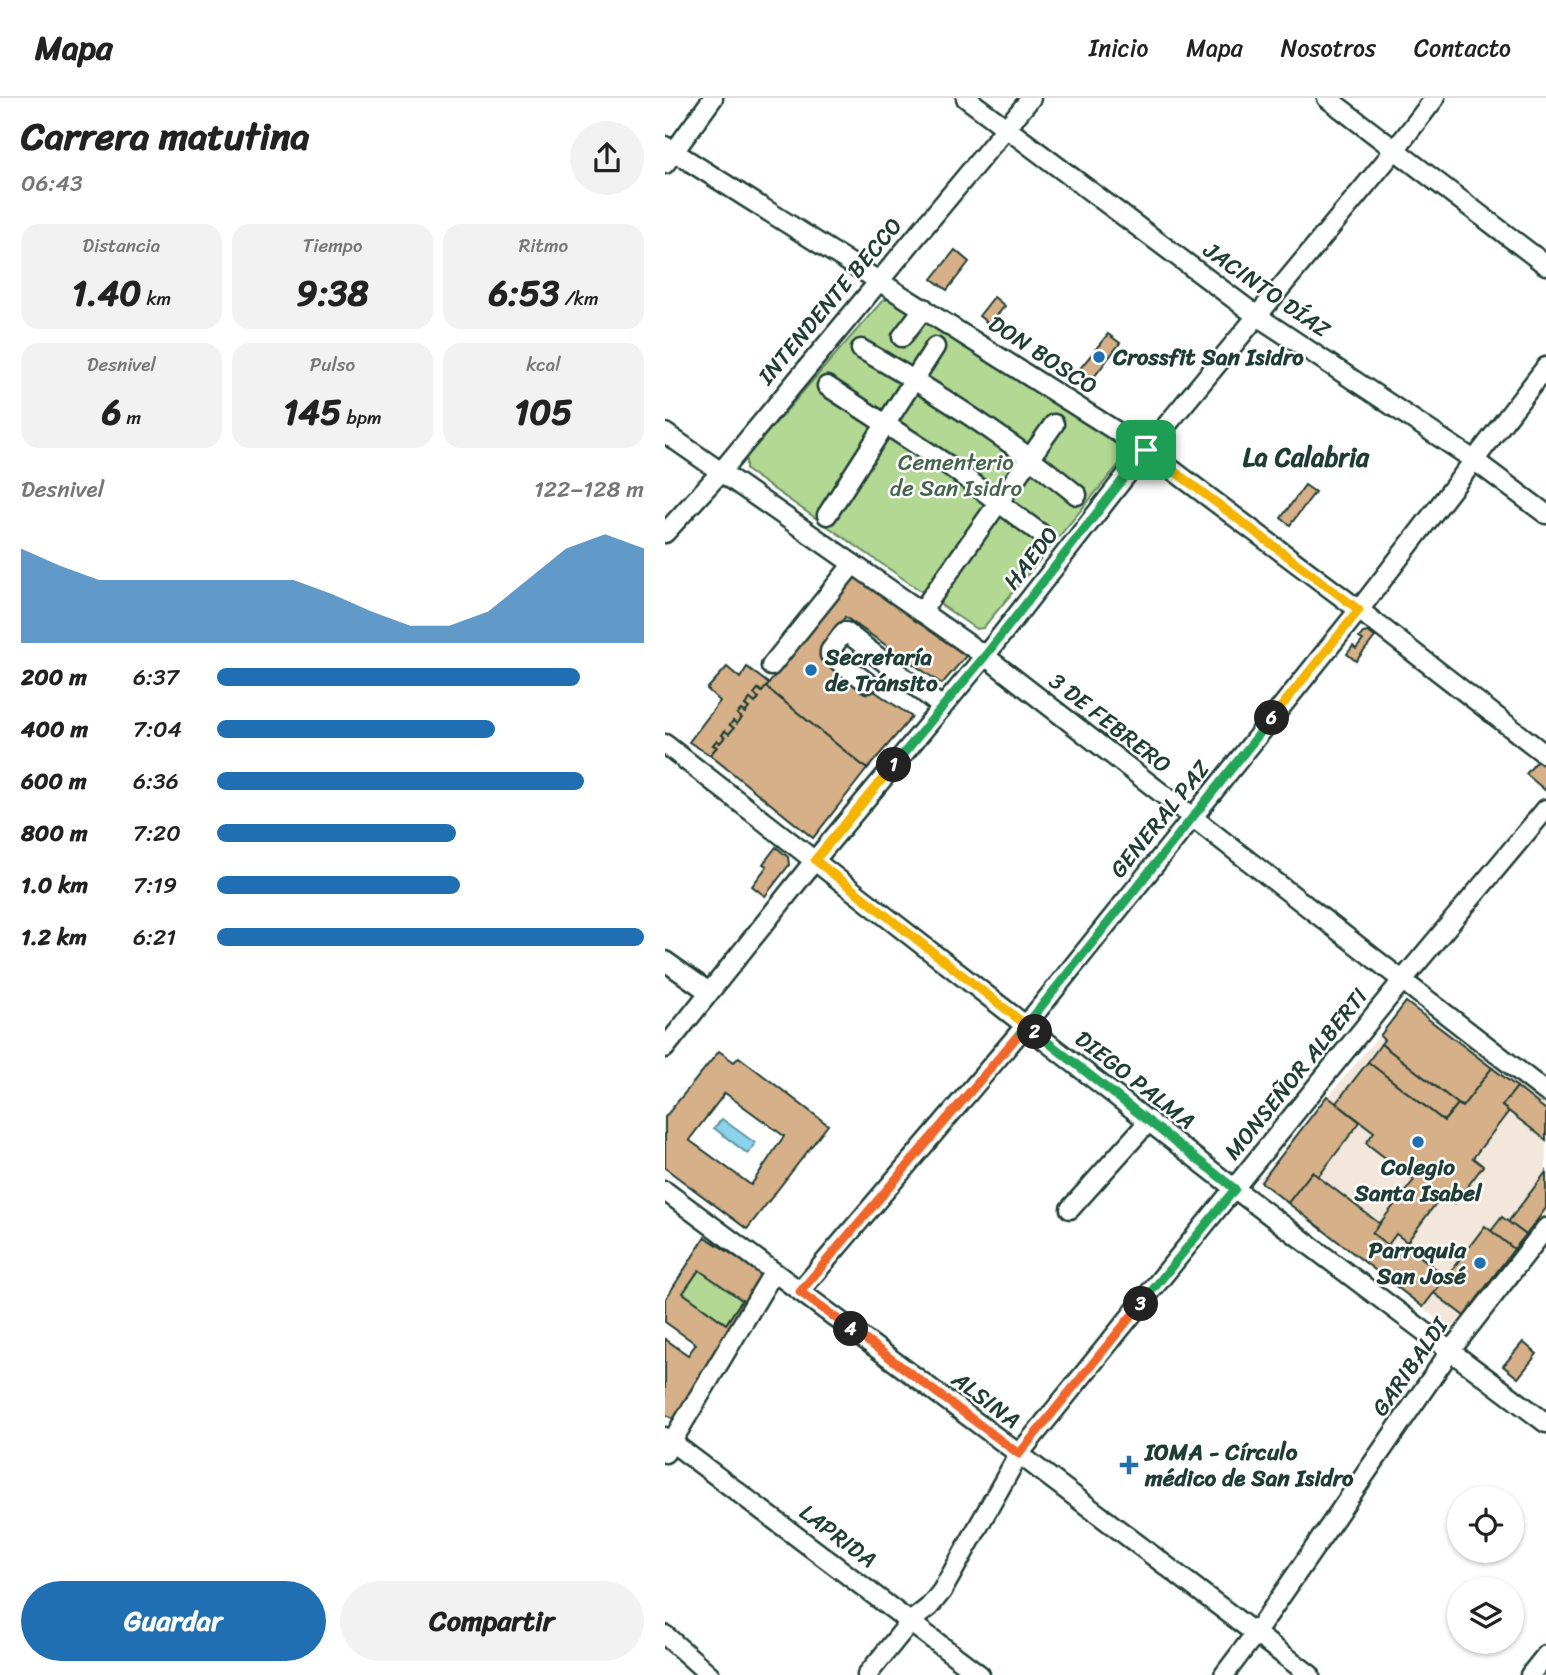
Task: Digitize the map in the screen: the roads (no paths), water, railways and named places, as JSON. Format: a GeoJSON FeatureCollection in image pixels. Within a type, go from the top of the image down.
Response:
{"type":"FeatureCollection","features":[{"type":"Feature","properties":{"kind":"street"},"geometry":{"type":"LineString","coordinates":[[668,154],[713,98]]}},
{"type":"Feature","properties":{"kind":"street","name":"JACINTO DÍAZ"},"geometry":{"type":"LineString","coordinates":[[966,98],[1258,316],[1474,460],[1546,514]]}},
{"type":"Feature","properties":{"kind":"street","name":"INTENDENTE BECCO"},"geometry":{"type":"LineString","coordinates":[[665,533],[720,472],[1031,98]]}},
{"type":"Feature","properties":{"kind":"street"},"geometry":{"type":"LineString","coordinates":[[1327,98],[1546,265]]}},
{"type":"Feature","properties":{"kind":"street","name":"HAEDO"},"geometry":{"type":"LineString","coordinates":[[665,1048],[815,860],[985,656],[1146,450],[1435,98]]}},
{"type":"Feature","properties":{"kind":"street","name":"DON BOSCO"},"geometry":{"type":"LineString","coordinates":[[668,154],[880,279],[1146,450],[1546,755]]}},
{"type":"Feature","properties":{"kind":"street"},"geometry":{"type":"LineString","coordinates":[[902,337],[925,308]]}},
{"type":"Feature","properties":{"kind":"street"},"geometry":{"type":"LineString","coordinates":[[827,515],[935,347]]}},
{"type":"Feature","properties":{"kind":"street"},"geometry":{"type":"LineString","coordinates":[[861,349],[914,379],[1031,457],[1077,495]]}},
{"type":"Feature","properties":{"kind":"street","name":"GENERAL PAZ"},"geometry":{"type":"LineString","coordinates":[[800,1292],[1026,1025],[1359,610],[1546,367]]}},
{"type":"Feature","properties":{"kind":"street"},"geometry":{"type":"LineString","coordinates":[[827,386],[948,465],[1044,536]]}},
{"type":"Feature","properties":{"kind":"street"},"geometry":{"type":"LineString","coordinates":[[921,612],[1054,424]]}},
{"type":"Feature","properties":{"kind":"street","name":"3 DE FEBRERO"},"geometry":{"type":"LineString","coordinates":[[665,433],[985,656],[1401,982],[1546,1092]]}},
{"type":"Feature","properties":{"kind":"street"},"geometry":{"type":"LineString","coordinates":[[771,666],[853,565]]}},
{"type":"Feature","properties":{"kind":"street"},"geometry":{"type":"LineString","coordinates":[[868,683],[830,655],[844,632],[943,707]]}},
{"type":"Feature","properties":{"kind":"street","name":"DIEGO PALMA"},"geometry":{"type":"LineString","coordinates":[[665,744],[1235,1189],[1546,1423]]}},
{"type":"Feature","properties":{"kind":"street","name":"MONSEÑOR ALBERTI"},"geometry":{"type":"LineString","coordinates":[[867,1675],[910,1622],[929,1607],[942,1591],[1019,1454],[1401,982],[1546,809]]}},
{"type":"Feature","properties":{"kind":"street"},"geometry":{"type":"LineString","coordinates":[[665,961],[709,992]]}},
{"type":"Feature","properties":{"kind":"street"},"geometry":{"type":"LineString","coordinates":[[1070,1209],[1149,1121]]}},
{"type":"Feature","properties":{"kind":"street","name":"ALSINA"},"geometry":{"type":"LineString","coordinates":[[665,1191],[1019,1454],[1310,1675]]}},
{"type":"Feature","properties":{"kind":"street","name":"GARIBALDI"},"geometry":{"type":"LineString","coordinates":[[1224,1675],[1451,1350],[1546,1228]]}},
{"type":"Feature","properties":{"kind":"street"},"geometry":{"type":"LineString","coordinates":[[667,1444],[773,1273]]}},
{"type":"Feature","properties":{"kind":"street","name":"LAPRIDA"},"geometry":{"type":"LineString","coordinates":[[667,1444],[980,1675]]}},
{"type":"Feature","properties":{"kind":"street"},"geometry":{"type":"LineString","coordinates":[[665,1634],[710,1675]]}},
{"type":"Feature","properties":{"kind":"street"},"geometry":{"type":"LineString","coordinates":[[1530,1675],[1546,1656]]}},
{"type":"Feature","properties":{"kind":"water"},"geometry":{"type":"Polygon","coordinates":[[[722,1119],[755,1143],[748,1154],[714,1128],[722,1119]]]}},
{"type":"Feature","properties":{"kind":"place","name":"Crossfit San Isidro"},"geometry":{"type":"Point","coordinates":[1099,357]}},
{"type":"Feature","properties":{"kind":"place","name":"Secretaría de Tránsito"},"geometry":{"type":"Point","coordinates":[811,670]}},
{"type":"Feature","properties":{"kind":"place","name":"Colegio Santa Isabel"},"geometry":{"type":"Point","coordinates":[1418,1142]}},
{"type":"Feature","properties":{"kind":"place","name":"Parroquia San José"},"geometry":{"type":"Point","coordinates":[1480,1263]}},
{"type":"Feature","properties":{"kind":"place","name":"IOMA - Círculo médico de San Isidro"},"geometry":{"type":"Point","coordinates":[1129,1465]}},
{"type":"Feature","properties":{"kind":"district","name":"La Calabria"},"geometry":{"type":"Point","coordinates":[1306,457]}},
{"type":"Feature","properties":{"kind":"park label","name":"Cementerio de San Isidro"},"geometry":{"type":"Point","coordinates":[956,475]}}]}
